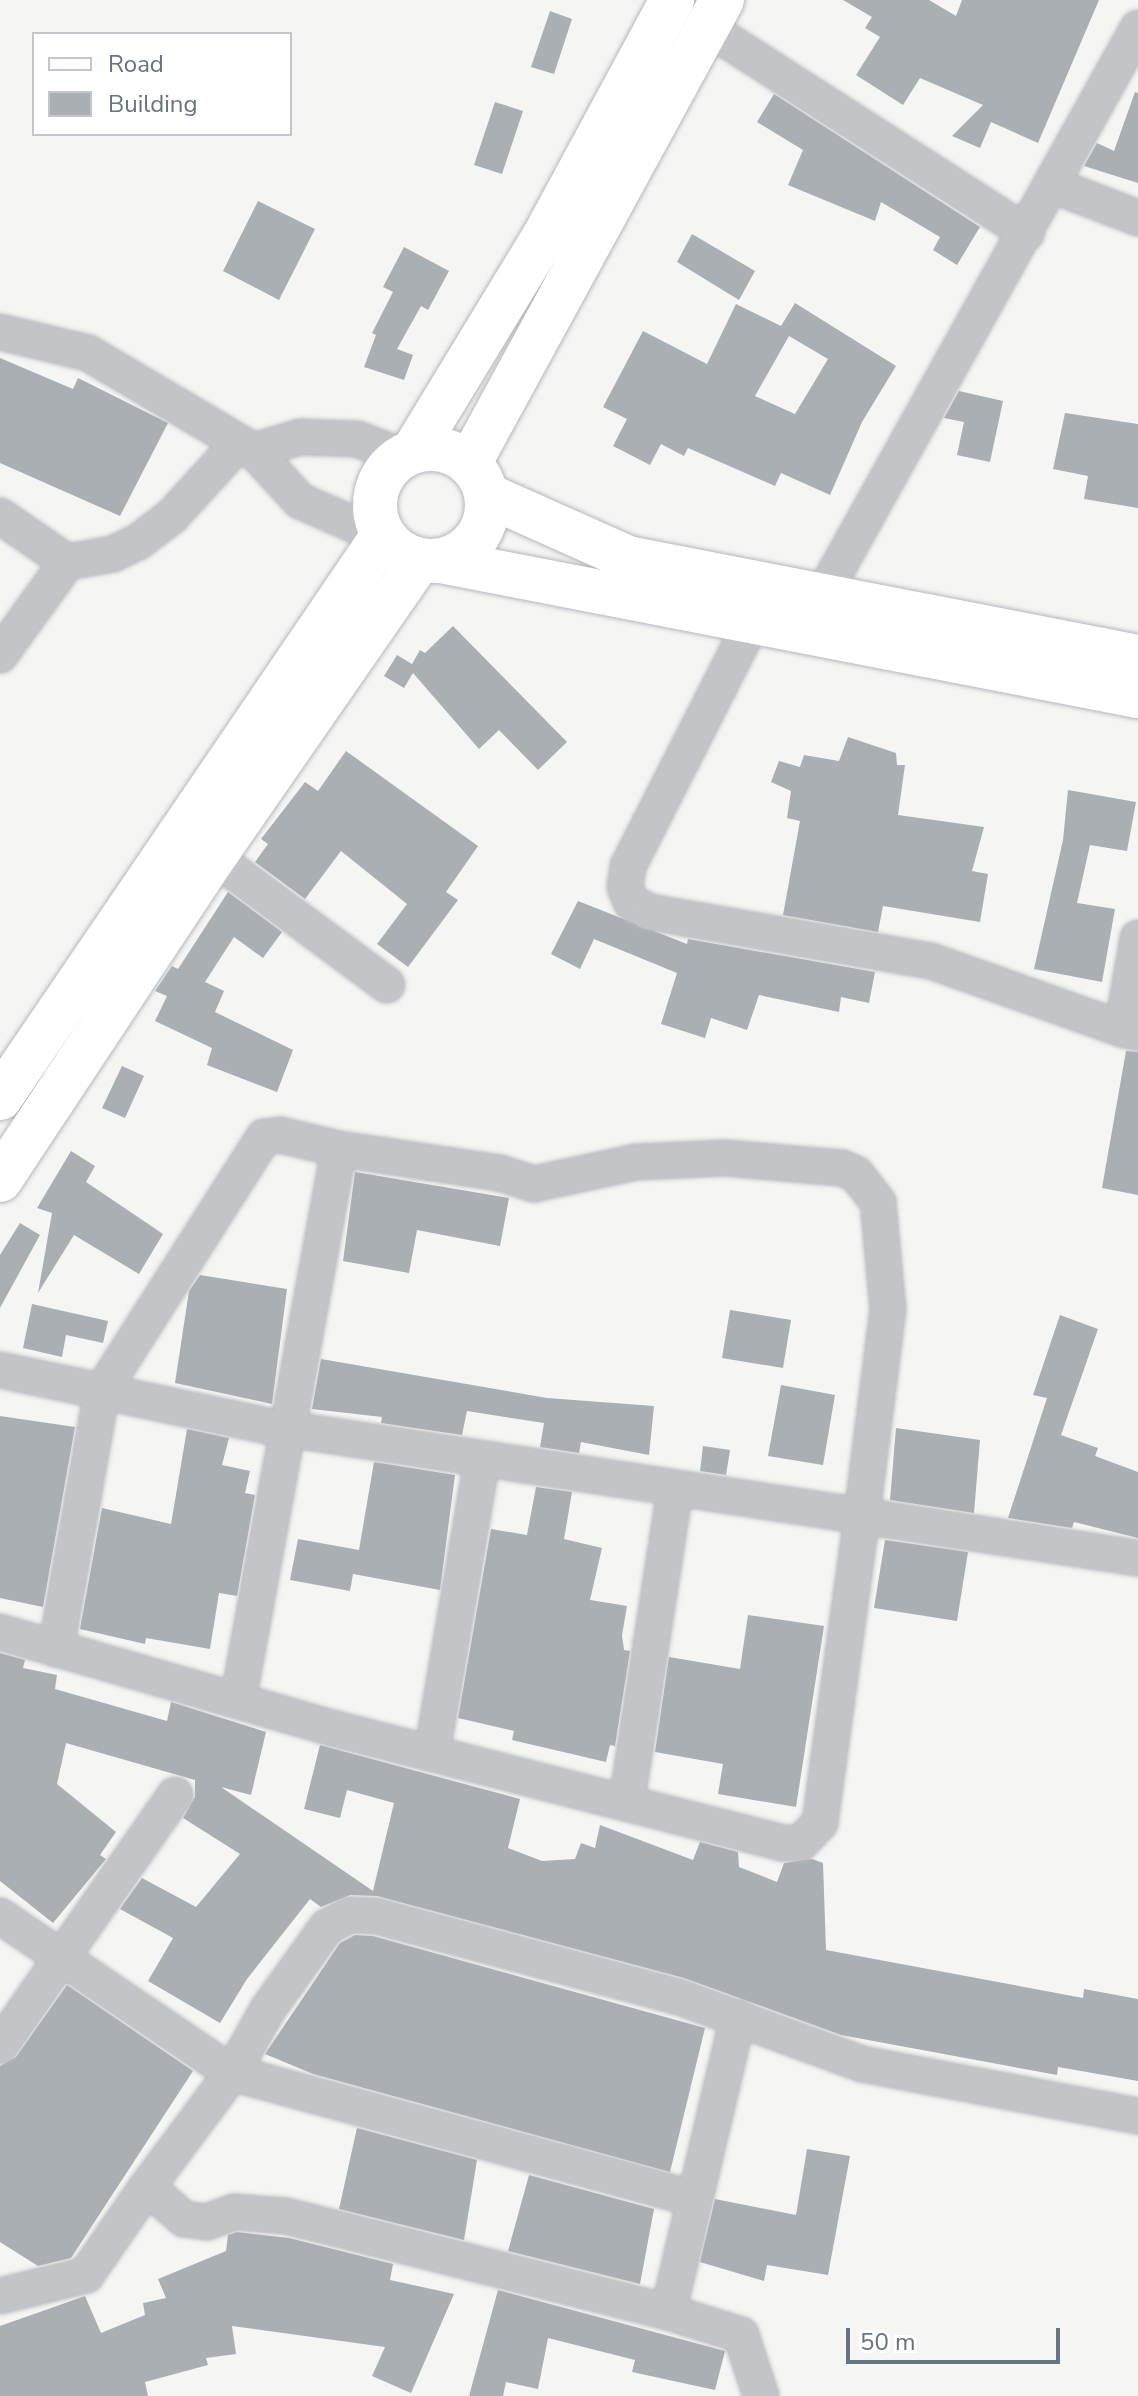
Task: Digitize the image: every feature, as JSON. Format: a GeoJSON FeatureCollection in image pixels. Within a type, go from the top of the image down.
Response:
{"type":"FeatureCollection","features":[{"type":"Feature","properties":{"kind":"main road"},"geometry":{"type":"LineString","coordinates":[[0,1098],[382,537],[374,505],[377,486],[409,452],[545,235],[672,0]]}},
{"type":"Feature","properties":{"kind":"main road"},"geometry":{"type":"LineString","coordinates":[[0,1180],[214,857],[430,561],[474,542],[479,479],[714,13]]}},
{"type":"Feature","properties":{"kind":"main road"},"geometry":{"type":"LineString","coordinates":[[409,452],[479,479],[628,558],[821,598],[1138,657]]}},
{"type":"Feature","properties":{"kind":"main road"},"geometry":{"type":"LineString","coordinates":[[382,537],[430,561],[1138,696]]}},
{"type":"Feature","properties":{"kind":"street"},"geometry":{"type":"LineString","coordinates":[[714,13],[1027,233]]}},
{"type":"Feature","properties":{"kind":"street"},"geometry":{"type":"LineString","coordinates":[[821,598],[1027,233],[1138,28]]}},
{"type":"Feature","properties":{"kind":"street"},"geometry":{"type":"LineString","coordinates":[[1052,185],[1138,218]]}},
{"type":"Feature","properties":{"kind":"street"},"geometry":{"type":"LineString","coordinates":[[0,332],[88,353],[246,447],[300,501],[382,537]]}},
{"type":"Feature","properties":{"kind":"street"},"geometry":{"type":"LineString","coordinates":[[0,516],[67,562],[113,554],[138,542],[172,516],[246,447],[300,437],[357,439],[409,452]]}},
{"type":"Feature","properties":{"kind":"street"},"geometry":{"type":"LineString","coordinates":[[0,655],[67,562]]}},
{"type":"Feature","properties":{"kind":"street"},"geometry":{"type":"LineString","coordinates":[[751,624],[628,866],[625,887],[631,902],[649,912],[931,961],[1130,1031],[1138,938]]}},
{"type":"Feature","properties":{"kind":"street"},"geometry":{"type":"LineString","coordinates":[[214,857],[387,985]]}},
{"type":"Feature","properties":{"kind":"street"},"geometry":{"type":"LineString","coordinates":[[0,1632],[56,1649],[238,1701],[432,1753],[627,1800],[783,1843],[801,1843],[811,1836],[820,1823],[888,1309],[878,1202],[856,1174],[842,1168],[725,1158],[637,1162],[534,1184],[500,1173],[339,1149],[280,1135],[264,1137],[102,1391],[56,1649]]}},
{"type":"Feature","properties":{"kind":"street"},"geometry":{"type":"LineString","coordinates":[[238,1701],[291,1430],[339,1149]]}},
{"type":"Feature","properties":{"kind":"street"},"geometry":{"type":"LineString","coordinates":[[0,1370],[291,1430],[1138,1558]]}},
{"type":"Feature","properties":{"kind":"street"},"geometry":{"type":"LineString","coordinates":[[432,1753],[482,1460]]}},
{"type":"Feature","properties":{"kind":"street"},"geometry":{"type":"LineString","coordinates":[[627,1800],[675,1490]]}},
{"type":"Feature","properties":{"kind":"street"},"geometry":{"type":"LineString","coordinates":[[0,2046],[175,1795]]}},
{"type":"Feature","properties":{"kind":"street"},"geometry":{"type":"LineString","coordinates":[[0,2296],[86,2275],[232,2073],[268,2009],[327,1927],[350,1915],[376,1916],[738,2017],[862,2064],[1138,2116]]}},
{"type":"Feature","properties":{"kind":"street"},"geometry":{"type":"LineString","coordinates":[[0,1916],[232,2073],[691,2198]]}},
{"type":"Feature","properties":{"kind":"street"},"geometry":{"type":"LineString","coordinates":[[668,2312],[691,2198],[738,2017]]}},
{"type":"Feature","properties":{"kind":"street"},"geometry":{"type":"LineString","coordinates":[[147,2187],[184,2219],[207,2222],[234,2212],[285,2216],[668,2312],[741,2335],[761,2396]]}},
{"type":"Feature","properties":{"kind":"building"},"geometry":{"type":"Polygon","coordinates":[[[843,0],[929,0],[956,16],[962,0],[1099,0],[1038,143],[991,122],[980,148],[952,136],[983,105],[920,78],[903,105],[856,75],[880,37],[865,28],[872,17],[843,0]]]}},
{"type":"Feature","properties":{"kind":"building"},"geometry":{"type":"Polygon","coordinates":[[[550,11],[572,19],[554,74],[531,67],[550,11]]]}},
{"type":"Feature","properties":{"kind":"building"},"geometry":{"type":"Polygon","coordinates":[[[1135,92],[1138,93],[1138,183],[1084,166],[1097,143],[1114,151],[1135,92]]]}},
{"type":"Feature","properties":{"kind":"building"},"geometry":{"type":"Polygon","coordinates":[[[774,94],[980,227],[957,265],[933,250],[940,237],[881,202],[875,221],[788,185],[803,150],[757,122],[774,94]]]}},
{"type":"Feature","properties":{"kind":"building"},"geometry":{"type":"Polygon","coordinates":[[[495,102],[523,111],[502,174],[474,165],[495,102]]]}},
{"type":"Feature","properties":{"kind":"building"},"geometry":{"type":"Polygon","coordinates":[[[258,201],[315,229],[279,300],[223,271],[258,201]]]}},
{"type":"Feature","properties":{"kind":"building"},"geometry":{"type":"Polygon","coordinates":[[[692,234],[755,271],[739,300],[677,262],[692,234]]]}},
{"type":"Feature","properties":{"kind":"building"},"geometry":{"type":"Polygon","coordinates":[[[404,247],[449,271],[428,310],[421,306],[397,349],[413,355],[404,380],[364,367],[376,335],[372,333],[393,292],[383,287],[404,247]]]}},
{"type":"Feature","properties":{"kind":"building"},"geometry":{"type":"Polygon","coordinates":[[[795,303],[896,366],[862,422],[830,495],[781,473],[775,486],[688,448],[684,456],[661,444],[650,465],[613,446],[627,419],[603,407],[643,331],[707,364],[736,304],[781,326],[795,303]],[[789,336],[755,396],[795,414],[828,359],[789,336]]]}},
{"type":"Feature","properties":{"kind":"building"},"geometry":{"type":"Polygon","coordinates":[[[0,358],[73,389],[78,378],[168,423],[120,516],[0,463],[0,358]]]}},
{"type":"Feature","properties":{"kind":"building"},"geometry":{"type":"Polygon","coordinates":[[[959,391],[1003,401],[990,462],[957,455],[964,422],[944,418],[959,391]]]}},
{"type":"Feature","properties":{"kind":"building"},"geometry":{"type":"Polygon","coordinates":[[[1065,413],[1138,424],[1138,508],[1084,499],[1088,476],[1053,469],[1065,413]]]}},
{"type":"Feature","properties":{"kind":"building"},"geometry":{"type":"Polygon","coordinates":[[[453,626],[567,742],[538,770],[499,730],[479,749],[413,673],[404,688],[384,676],[397,655],[412,664],[420,650],[425,653],[453,626]]]}},
{"type":"Feature","properties":{"kind":"building"},"geometry":{"type":"Polygon","coordinates":[[[848,737],[896,753],[897,765],[905,765],[898,815],[984,827],[972,871],[988,874],[980,922],[883,906],[878,932],[783,915],[800,821],[787,818],[791,791],[771,782],[779,761],[800,767],[804,755],[839,761],[848,737]]]}},
{"type":"Feature","properties":{"kind":"building"},"geometry":{"type":"Polygon","coordinates":[[[346,751],[478,846],[446,892],[458,900],[408,967],[377,944],[407,904],[341,851],[305,899],[255,862],[268,844],[261,839],[305,782],[318,791],[346,751]]]}},
{"type":"Feature","properties":{"kind":"building"},"geometry":{"type":"Polygon","coordinates":[[[1068,790],[1136,802],[1127,851],[1090,845],[1077,903],[1115,909],[1102,982],[1034,969],[1063,840],[1068,790]]]}},
{"type":"Feature","properties":{"kind":"building"},"geometry":{"type":"Polygon","coordinates":[[[228,892],[282,932],[263,958],[234,937],[205,982],[224,991],[215,1012],[293,1050],[277,1092],[207,1065],[212,1048],[155,1021],[167,996],[155,991],[172,966],[178,969],[228,892]]]}},
{"type":"Feature","properties":{"kind":"building"},"geometry":{"type":"Polygon","coordinates":[[[578,901],[687,944],[688,939],[875,972],[869,1003],[841,997],[839,1012],[759,995],[747,1030],[711,1018],[705,1038],[661,1024],[677,973],[594,939],[580,969],[551,954],[578,901]]]}},
{"type":"Feature","properties":{"kind":"building"},"geometry":{"type":"Polygon","coordinates":[[[1126,1051],[1138,1052],[1138,1195],[1102,1188],[1126,1051]]]}},
{"type":"Feature","properties":{"kind":"building"},"geometry":{"type":"Polygon","coordinates":[[[122,1066],[144,1076],[125,1118],[102,1108],[122,1066]]]}},
{"type":"Feature","properties":{"kind":"building"},"geometry":{"type":"Polygon","coordinates":[[[71,1151],[95,1166],[86,1182],[163,1234],[139,1274],[74,1235],[38,1293],[52,1213],[37,1208],[71,1151]]]}},
{"type":"Feature","properties":{"kind":"building"},"geometry":{"type":"Polygon","coordinates":[[[355,1172],[509,1198],[500,1246],[417,1230],[409,1273],[343,1261],[355,1172]]]}},
{"type":"Feature","properties":{"kind":"building"},"geometry":{"type":"Polygon","coordinates":[[[20,1223],[40,1235],[0,1308],[0,1255],[20,1223]]]}},
{"type":"Feature","properties":{"kind":"building"},"geometry":{"type":"Polygon","coordinates":[[[200,1275],[287,1289],[272,1404],[175,1383],[189,1291],[200,1275]]]}},
{"type":"Feature","properties":{"kind":"building"},"geometry":{"type":"Polygon","coordinates":[[[32,1304],[108,1321],[103,1343],[66,1335],[62,1357],[23,1348],[32,1304]]]}},
{"type":"Feature","properties":{"kind":"building"},"geometry":{"type":"Polygon","coordinates":[[[730,1310],[791,1320],[783,1368],[722,1358],[730,1310]]]}},
{"type":"Feature","properties":{"kind":"building"},"geometry":{"type":"Polygon","coordinates":[[[1060,1315],[1098,1329],[1061,1435],[1098,1448],[1095,1456],[1138,1472],[1138,1538],[1074,1522],[1072,1528],[1008,1518],[1047,1398],[1033,1395],[1060,1315]]]}},
{"type":"Feature","properties":{"kind":"building"},"geometry":{"type":"Polygon","coordinates":[[[321,1359],[547,1398],[654,1406],[649,1455],[581,1442],[579,1453],[540,1447],[544,1423],[467,1411],[462,1435],[381,1423],[382,1417],[312,1409],[321,1359]]]}},
{"type":"Feature","properties":{"kind":"building"},"geometry":{"type":"Polygon","coordinates":[[[781,1385],[835,1395],[823,1465],[768,1456],[781,1385]]]}},
{"type":"Feature","properties":{"kind":"building"},"geometry":{"type":"Polygon","coordinates":[[[0,1416],[75,1427],[43,1607],[0,1598],[0,1416]]]}},
{"type":"Feature","properties":{"kind":"building"},"geometry":{"type":"Polygon","coordinates":[[[896,1428],[980,1440],[974,1513],[890,1500],[896,1428]]]}},
{"type":"Feature","properties":{"kind":"building"},"geometry":{"type":"Polygon","coordinates":[[[187,1429],[229,1438],[222,1465],[250,1471],[245,1493],[255,1495],[237,1596],[219,1593],[210,1649],[146,1638],[145,1644],[80,1629],[102,1508],[171,1524],[187,1429]]]}},
{"type":"Feature","properties":{"kind":"building"},"geometry":{"type":"Polygon","coordinates":[[[703,1446],[730,1450],[726,1475],[700,1471],[703,1446]]]}},
{"type":"Feature","properties":{"kind":"building"},"geometry":{"type":"Polygon","coordinates":[[[374,1462],[455,1475],[440,1590],[353,1574],[350,1591],[290,1580],[298,1539],[359,1550],[374,1462]]]}},
{"type":"Feature","properties":{"kind":"building"},"geometry":{"type":"Polygon","coordinates":[[[536,1487],[572,1492],[564,1539],[602,1548],[590,1600],[627,1606],[622,1635],[624,1650],[630,1651],[615,1746],[610,1745],[606,1762],[512,1740],[514,1731],[458,1718],[491,1529],[527,1535],[536,1487]]]}},
{"type":"Feature","properties":{"kind":"building"},"geometry":{"type":"Polygon","coordinates":[[[885,1540],[968,1552],[957,1621],[874,1608],[885,1540]]]}},
{"type":"Feature","properties":{"kind":"building"},"geometry":{"type":"Polygon","coordinates":[[[748,1615],[824,1626],[796,1807],[718,1794],[723,1764],[655,1752],[669,1657],[740,1669],[748,1615]]]}},
{"type":"Feature","properties":{"kind":"building"},"geometry":{"type":"Polygon","coordinates":[[[0,1653],[25,1660],[23,1668],[57,1675],[55,1689],[167,1721],[171,1702],[266,1732],[251,1795],[221,1787],[373,1891],[394,1803],[347,1790],[340,1818],[304,1809],[320,1745],[520,1799],[508,1848],[542,1861],[575,1859],[581,1843],[595,1848],[600,1825],[693,1860],[700,1842],[738,1852],[739,1867],[777,1882],[784,1863],[812,1859],[823,1863],[826,1950],[1083,1998],[1084,1989],[1138,1999],[1138,2081],[1058,2067],[1057,2075],[841,2035],[684,1978],[377,1896],[350,1895],[321,1907],[310,1899],[247,1979],[220,2023],[148,1981],[173,1938],[120,1909],[142,1878],[196,1907],[240,1854],[183,1818],[195,1797],[195,1780],[66,1743],[57,1784],[116,1832],[100,1855],[106,1859],[53,1923],[0,1881],[0,1653]]]}},
{"type":"Feature","properties":{"kind":"building"},"geometry":{"type":"Polygon","coordinates":[[[355,1935],[373,1936],[705,2028],[670,2172],[313,2074],[265,2054],[340,1943],[355,1935]]]}},
{"type":"Feature","properties":{"kind":"building"},"geometry":{"type":"Polygon","coordinates":[[[67,1985],[193,2071],[71,2258],[38,2266],[0,2242],[0,2066],[16,2057],[67,1985]]]}},
{"type":"Feature","properties":{"kind":"building"},"geometry":{"type":"Polygon","coordinates":[[[357,2128],[477,2160],[464,2240],[339,2209],[357,2128]]]}},
{"type":"Feature","properties":{"kind":"building"},"geometry":{"type":"Polygon","coordinates":[[[807,2149],[850,2156],[828,2275],[767,2265],[764,2281],[700,2262],[715,2199],[796,2215],[807,2149]]]}},
{"type":"Feature","properties":{"kind":"building"},"geometry":{"type":"Polygon","coordinates":[[[529,2175],[654,2209],[640,2284],[508,2251],[529,2175]]]}},
{"type":"Feature","properties":{"kind":"building"},"geometry":{"type":"Polygon","coordinates":[[[237,2232],[289,2238],[393,2264],[390,2280],[454,2294],[411,2393],[372,2376],[385,2347],[232,2326],[236,2354],[206,2358],[208,2365],[145,2382],[148,2396],[0,2396],[0,2326],[85,2296],[101,2333],[145,2315],[143,2303],[166,2298],[158,2279],[226,2251],[228,2235],[237,2232]]]}},
{"type":"Feature","properties":{"kind":"building"},"geometry":{"type":"Polygon","coordinates":[[[498,2290],[725,2351],[715,2390],[632,2372],[635,2360],[548,2338],[538,2389],[506,2382],[503,2396],[469,2396],[498,2290]]]}}]}
